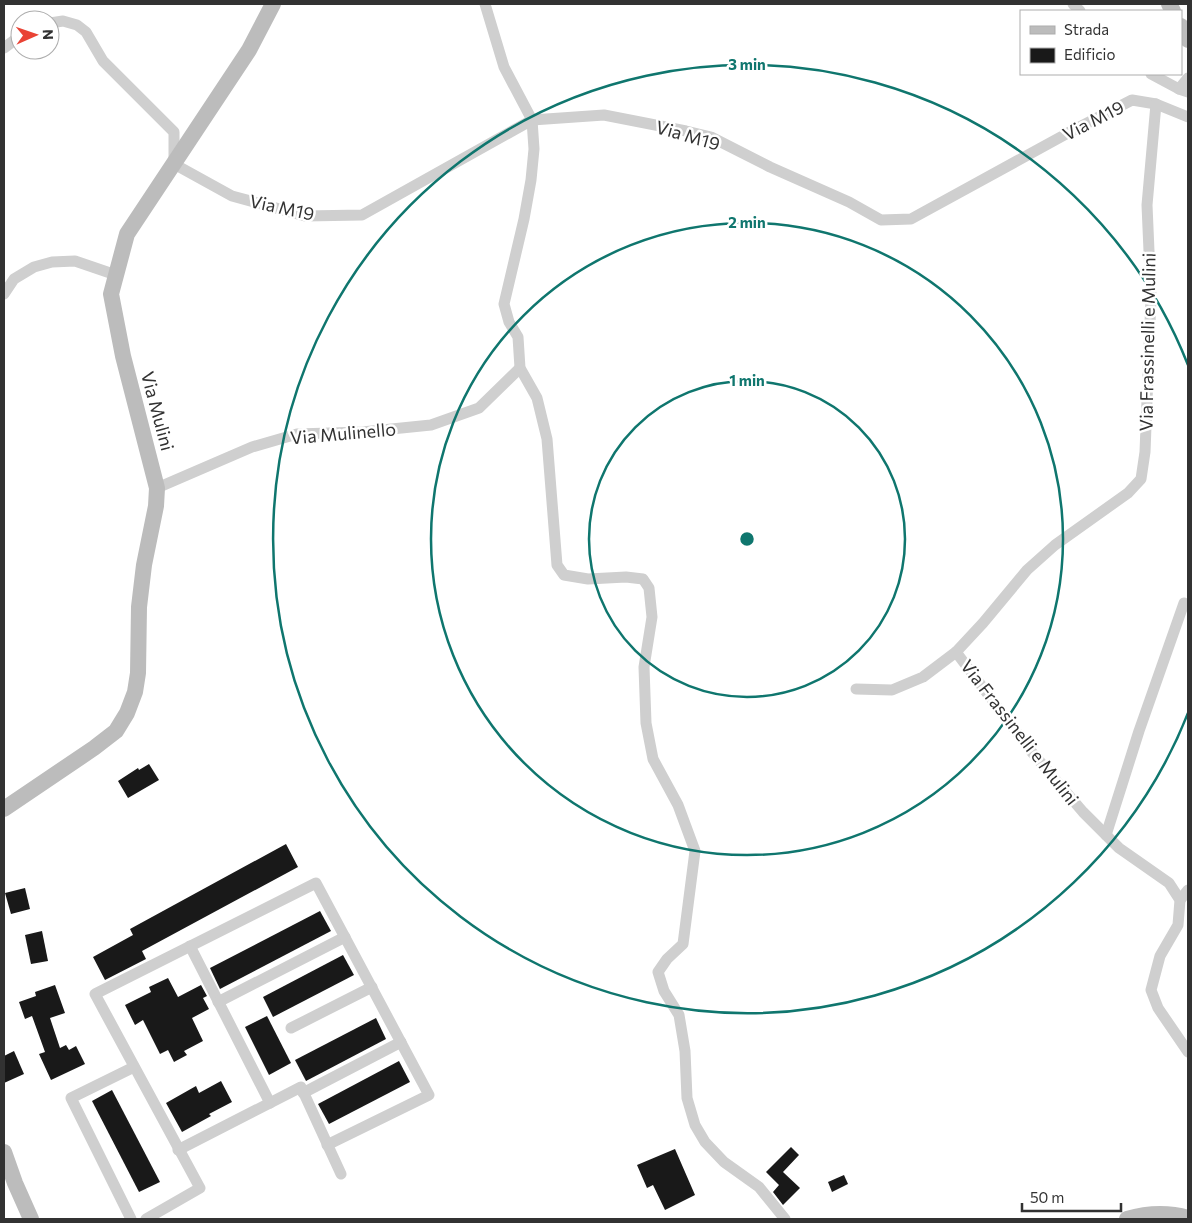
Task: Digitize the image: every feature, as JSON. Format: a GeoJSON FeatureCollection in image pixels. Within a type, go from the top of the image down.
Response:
{"type":"FeatureCollection","features":[{"type":"Feature","properties":{"kind":"street","name":"Via Mulini"},"geometry":{"type":"LineString","coordinates":[[4,809],[94,748],[116,730],[127,713],[135,692],[138,673],[139,607],[144,565],[156,506],[157,488],[121,347],[111,294],[127,234],[249,50],[273,4]]}},
{"type":"Feature","properties":{"kind":"street"},"geometry":{"type":"LineString","coordinates":[[485,4],[504,67],[532,120],[534,149],[531,180],[504,304],[508,322],[518,337],[520,368],[537,398],[547,439],[557,565],[564,575],[588,579],[626,577],[643,579],[649,588],[652,617],[644,667],[646,723],[653,758],[678,805],[695,852],[683,944],[658,972],[664,991],[679,1015],[685,1050],[687,1098],[695,1125],[706,1142],[724,1162],[759,1187],[785,1219]]}},
{"type":"Feature","properties":{"kind":"street"},"geometry":{"type":"LineString","coordinates":[[60,21],[77,25],[86,32],[102,61],[174,132],[174,164]]}},
{"type":"Feature","properties":{"kind":"street"},"geometry":{"type":"LineString","coordinates":[[1182,28],[1188,40]]}},
{"type":"Feature","properties":{"kind":"street"},"geometry":{"type":"LineString","coordinates":[[1153,75],[1183,91],[1188,78]]}},
{"type":"Feature","properties":{"kind":"street","name":"Via M19"},"geometry":{"type":"LineString","coordinates":[[174,164],[232,196],[296,214],[305,216],[362,215],[532,120],[604,115],[686,130],[711,137],[849,202],[881,220],[911,219],[1132,100],[1156,104],[1188,117]]}},
{"type":"Feature","properties":{"kind":"street","name":"Via Frassinelli e Mulini"},"geometry":{"type":"LineString","coordinates":[[1156,104],[1147,205],[1152,297],[1145,452],[1141,478],[1128,493],[1055,545],[1027,570],[956,652],[1030,750],[1083,812],[1119,848],[1169,883],[1180,900]]}},
{"type":"Feature","properties":{"kind":"street"},"geometry":{"type":"LineString","coordinates":[[4,294],[14,279],[34,267],[52,262],[75,261],[116,275]]}},
{"type":"Feature","properties":{"kind":"street","name":"Via Mulinello"},"geometry":{"type":"LineString","coordinates":[[157,488],[252,447],[297,434],[362,432],[432,425],[479,408],[520,368]]}},
{"type":"Feature","properties":{"kind":"street"},"geometry":{"type":"LineString","coordinates":[[1106,835],[1139,731],[1184,603]]}},
{"type":"Feature","properties":{"kind":"street"},"geometry":{"type":"LineString","coordinates":[[856,689],[892,690],[923,676],[956,652]]}},
{"type":"Feature","properties":{"kind":"street"},"geometry":{"type":"LineString","coordinates":[[146,1219],[200,1188],[95,994],[316,883],[429,1095],[327,1145]]}},
{"type":"Feature","properties":{"kind":"street"},"geometry":{"type":"LineString","coordinates":[[1188,890],[1180,900],[1178,925],[1160,956],[1151,990],[1158,1008],[1188,1052]]}},
{"type":"Feature","properties":{"kind":"street"},"geometry":{"type":"LineString","coordinates":[[218,1002],[345,937]]}},
{"type":"Feature","properties":{"kind":"street"},"geometry":{"type":"LineString","coordinates":[[190,946],[270,1103]]}},
{"type":"Feature","properties":{"kind":"street"},"geometry":{"type":"LineString","coordinates":[[291,1028],[372,988]]}},
{"type":"Feature","properties":{"kind":"street"},"geometry":{"type":"LineString","coordinates":[[303,1093],[401,1042]]}},
{"type":"Feature","properties":{"kind":"street"},"geometry":{"type":"LineString","coordinates":[[131,1219],[71,1098],[134,1067]]}},
{"type":"Feature","properties":{"kind":"street"},"geometry":{"type":"LineString","coordinates":[[178,1150],[300,1087],[341,1174]]}},
{"type":"Feature","properties":{"kind":"street"},"geometry":{"type":"LineString","coordinates":[[4,1152],[31,1219]]}},
{"type":"Feature","properties":{"kind":"street"},"geometry":{"type":"LineString","coordinates":[[1127,1219],[1143,1215],[1172,1214],[1188,1218]]}},
{"type":"Feature","properties":{"kind":"building"},"geometry":{"type":"Polygon","coordinates":[[[149,764],[159,780],[128,798],[118,781],[138,768],[139,770],[149,764]]]}},
{"type":"Feature","properties":{"kind":"building"},"geometry":{"type":"Polygon","coordinates":[[[286,844],[298,867],[142,951],[146,959],[105,980],[93,957],[133,935],[130,929],[286,844]]]}},
{"type":"Feature","properties":{"kind":"building"},"geometry":{"type":"Polygon","coordinates":[[[25,888],[30,909],[11,914],[5,893],[25,888]]]}},
{"type":"Feature","properties":{"kind":"building"},"geometry":{"type":"Polygon","coordinates":[[[320,911],[331,931],[220,989],[210,968],[320,911]]]}},
{"type":"Feature","properties":{"kind":"building"},"geometry":{"type":"Polygon","coordinates":[[[42,931],[48,961],[31,964],[25,935],[42,931]]]}},
{"type":"Feature","properties":{"kind":"building"},"geometry":{"type":"Polygon","coordinates":[[[343,955],[354,975],[273,1017],[263,997],[343,955]]]}},
{"type":"Feature","properties":{"kind":"building"},"geometry":{"type":"Polygon","coordinates":[[[168,978],[178,997],[201,985],[207,996],[203,998],[209,1009],[192,1018],[203,1041],[184,1051],[187,1055],[174,1062],[168,1050],[160,1054],[143,1020],[135,1025],[125,1005],[151,992],[149,987],[168,978]]]}},
{"type":"Feature","properties":{"kind":"building"},"geometry":{"type":"Polygon","coordinates":[[[55,985],[65,1013],[50,1018],[60,1048],[66,1045],[69,1050],[76,1046],[85,1064],[51,1080],[39,1054],[45,1052],[32,1016],[25,1019],[19,1002],[36,996],[35,992],[55,985]]]}},
{"type":"Feature","properties":{"kind":"building"},"geometry":{"type":"Polygon","coordinates":[[[267,1016],[291,1063],[269,1075],[245,1027],[267,1016]]]}},
{"type":"Feature","properties":{"kind":"building"},"geometry":{"type":"Polygon","coordinates":[[[376,1018],[386,1039],[306,1081],[295,1060],[376,1018]]]}},
{"type":"Feature","properties":{"kind":"building"},"geometry":{"type":"Polygon","coordinates":[[[14,1051],[24,1074],[4,1083],[4,1056],[14,1051]]]}},
{"type":"Feature","properties":{"kind":"building"},"geometry":{"type":"Polygon","coordinates":[[[399,1061],[410,1082],[329,1124],[318,1104],[399,1061]]]}},
{"type":"Feature","properties":{"kind":"building"},"geometry":{"type":"Polygon","coordinates":[[[221,1081],[232,1102],[209,1114],[211,1116],[182,1132],[166,1103],[196,1086],[199,1093],[221,1081]]]}},
{"type":"Feature","properties":{"kind":"building"},"geometry":{"type":"Polygon","coordinates":[[[112,1090],[160,1182],[139,1192],[92,1101],[112,1090]]]}},
{"type":"Feature","properties":{"kind":"building"},"geometry":{"type":"Polygon","coordinates":[[[791,1147],[799,1155],[783,1172],[800,1188],[783,1205],[773,1192],[779,1185],[766,1172],[791,1147]]]}},
{"type":"Feature","properties":{"kind":"building"},"geometry":{"type":"Polygon","coordinates":[[[675,1149],[695,1195],[665,1210],[653,1185],[647,1188],[637,1165],[675,1149]]]}},
{"type":"Feature","properties":{"kind":"building"},"geometry":{"type":"Polygon","coordinates":[[[844,1175],[848,1184],[832,1192],[828,1182],[844,1175]]]}}]}
